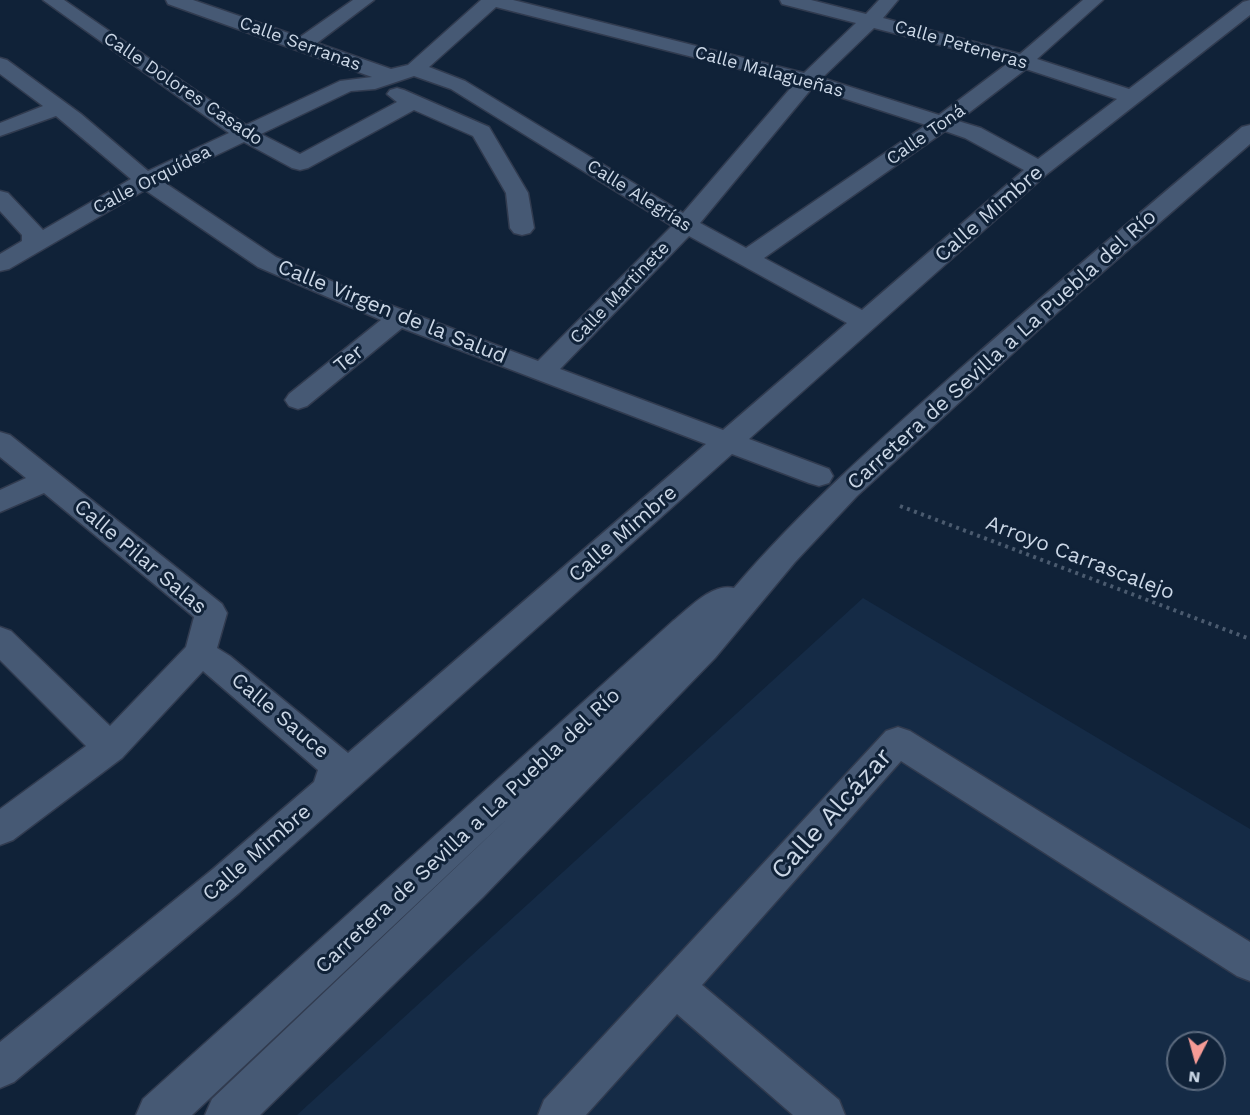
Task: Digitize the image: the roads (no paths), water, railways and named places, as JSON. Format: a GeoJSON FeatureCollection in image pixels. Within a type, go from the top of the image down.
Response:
{"type":"FeatureCollection","features":[{"type":"Feature","properties":{"kind":"main road"},"geometry":{"type":"LineString","coordinates":[[1226,154],[1250,123]]}},
{"type":"Feature","properties":{"kind":"main road"},"geometry":{"type":"LineString","coordinates":[[1226,154],[1250,132]]}},
{"type":"Feature","properties":{"kind":"main road","name":"Carretera de Sevilla a La Puebla del Río"},"geometry":{"type":"LineString","coordinates":[[228,1115],[253,1101],[703,648],[783,553],[846,488],[1073,283],[1226,154]]}},
{"type":"Feature","properties":{"kind":"main road","name":"Carretera de Sevilla a La Puebla del Río"},"geometry":{"type":"LineString","coordinates":[[159,1115],[685,631],[783,553]]}},
{"type":"Feature","properties":{"kind":"main road"},"geometry":{"type":"LineString","coordinates":[[192,1115],[336,977],[394,898]]}},
{"type":"Feature","properties":{"kind":"street","name":"Calle Serranas"},"geometry":{"type":"LineString","coordinates":[[175,0],[302,45],[383,80],[413,102],[481,132],[517,193],[522,228]]}},
{"type":"Feature","properties":{"kind":"street"},"geometry":{"type":"LineString","coordinates":[[302,45],[366,0]]}},
{"type":"Feature","properties":{"kind":"street"},"geometry":{"type":"LineString","coordinates":[[415,69],[492,0]]}},
{"type":"Feature","properties":{"kind":"street","name":"Calle Malagueñas"},"geometry":{"type":"LineString","coordinates":[[492,0],[808,81],[973,133],[1039,169]]}},
{"type":"Feature","properties":{"kind":"street","name":"Calle Peteneras"},"geometry":{"type":"LineString","coordinates":[[789,0],[1024,62],[1132,97]]}},
{"type":"Feature","properties":{"kind":"street","name":"Calle Martinete"},"geometry":{"type":"LineString","coordinates":[[543,371],[686,225],[808,81],[889,0]]}},
{"type":"Feature","properties":{"kind":"street","name":"Calle Toná"},"geometry":{"type":"LineString","coordinates":[[748,258],[944,124],[1024,62],[1094,0]]}},
{"type":"Feature","properties":{"kind":"street","name":"Calle Dolores Casado"},"geometry":{"type":"LineString","coordinates":[[60,2],[244,134],[300,164],[413,102]]}},
{"type":"Feature","properties":{"kind":"street"},"geometry":{"type":"LineString","coordinates":[[226,18],[243,6]]}},
{"type":"Feature","properties":{"kind":"street","name":"Calle Mimbre"},"geometry":{"type":"LineString","coordinates":[[0,1068],[226,881],[1039,169],[1250,6]]}},
{"type":"Feature","properties":{"kind":"street","name":"Calle Virgen de la Salud"},"geometry":{"type":"LineString","coordinates":[[0,64],[146,180],[267,262],[399,318],[819,476]]}},
{"type":"Feature","properties":{"kind":"street","name":"Calle Orquídea"},"geometry":{"type":"LineString","coordinates":[[0,264],[146,180],[347,85],[383,80],[415,69]]}},
{"type":"Feature","properties":{"kind":"street","name":"Calle Alegrías"},"geometry":{"type":"LineString","coordinates":[[415,69],[458,85],[686,225],[864,322]]}},
{"type":"Feature","properties":{"kind":"street"},"geometry":{"type":"LineString","coordinates":[[0,130],[58,108]]}},
{"type":"Feature","properties":{"kind":"street"},"geometry":{"type":"LineString","coordinates":[[0,199],[34,234],[34,244]]}},
{"type":"Feature","properties":{"kind":"street","name":"Ter"},"geometry":{"type":"LineString","coordinates":[[298,400],[399,318]]}},
{"type":"Feature","properties":{"kind":"street","name":"Calle Pilar Salas"},"geometry":{"type":"LineString","coordinates":[[0,442],[211,613],[200,653],[110,748],[0,829]]}},
{"type":"Feature","properties":{"kind":"street"},"geometry":{"type":"LineString","coordinates":[[0,502],[47,480]]}},
{"type":"Feature","properties":{"kind":"street"},"geometry":{"type":"LineString","coordinates":[[0,640],[110,748]]}},
{"type":"Feature","properties":{"kind":"street","name":"Calle Sauce"},"geometry":{"type":"LineString","coordinates":[[200,653],[219,665],[337,765],[329,790]]}},
{"type":"Feature","properties":{"kind":"street","name":"Calle Alcázar"},"geometry":{"type":"LineString","coordinates":[[559,1115],[898,741],[1250,963]]}},
{"type":"Feature","properties":{"kind":"street"},"geometry":{"type":"LineString","coordinates":[[675,987],[824,1115]]}}]}
